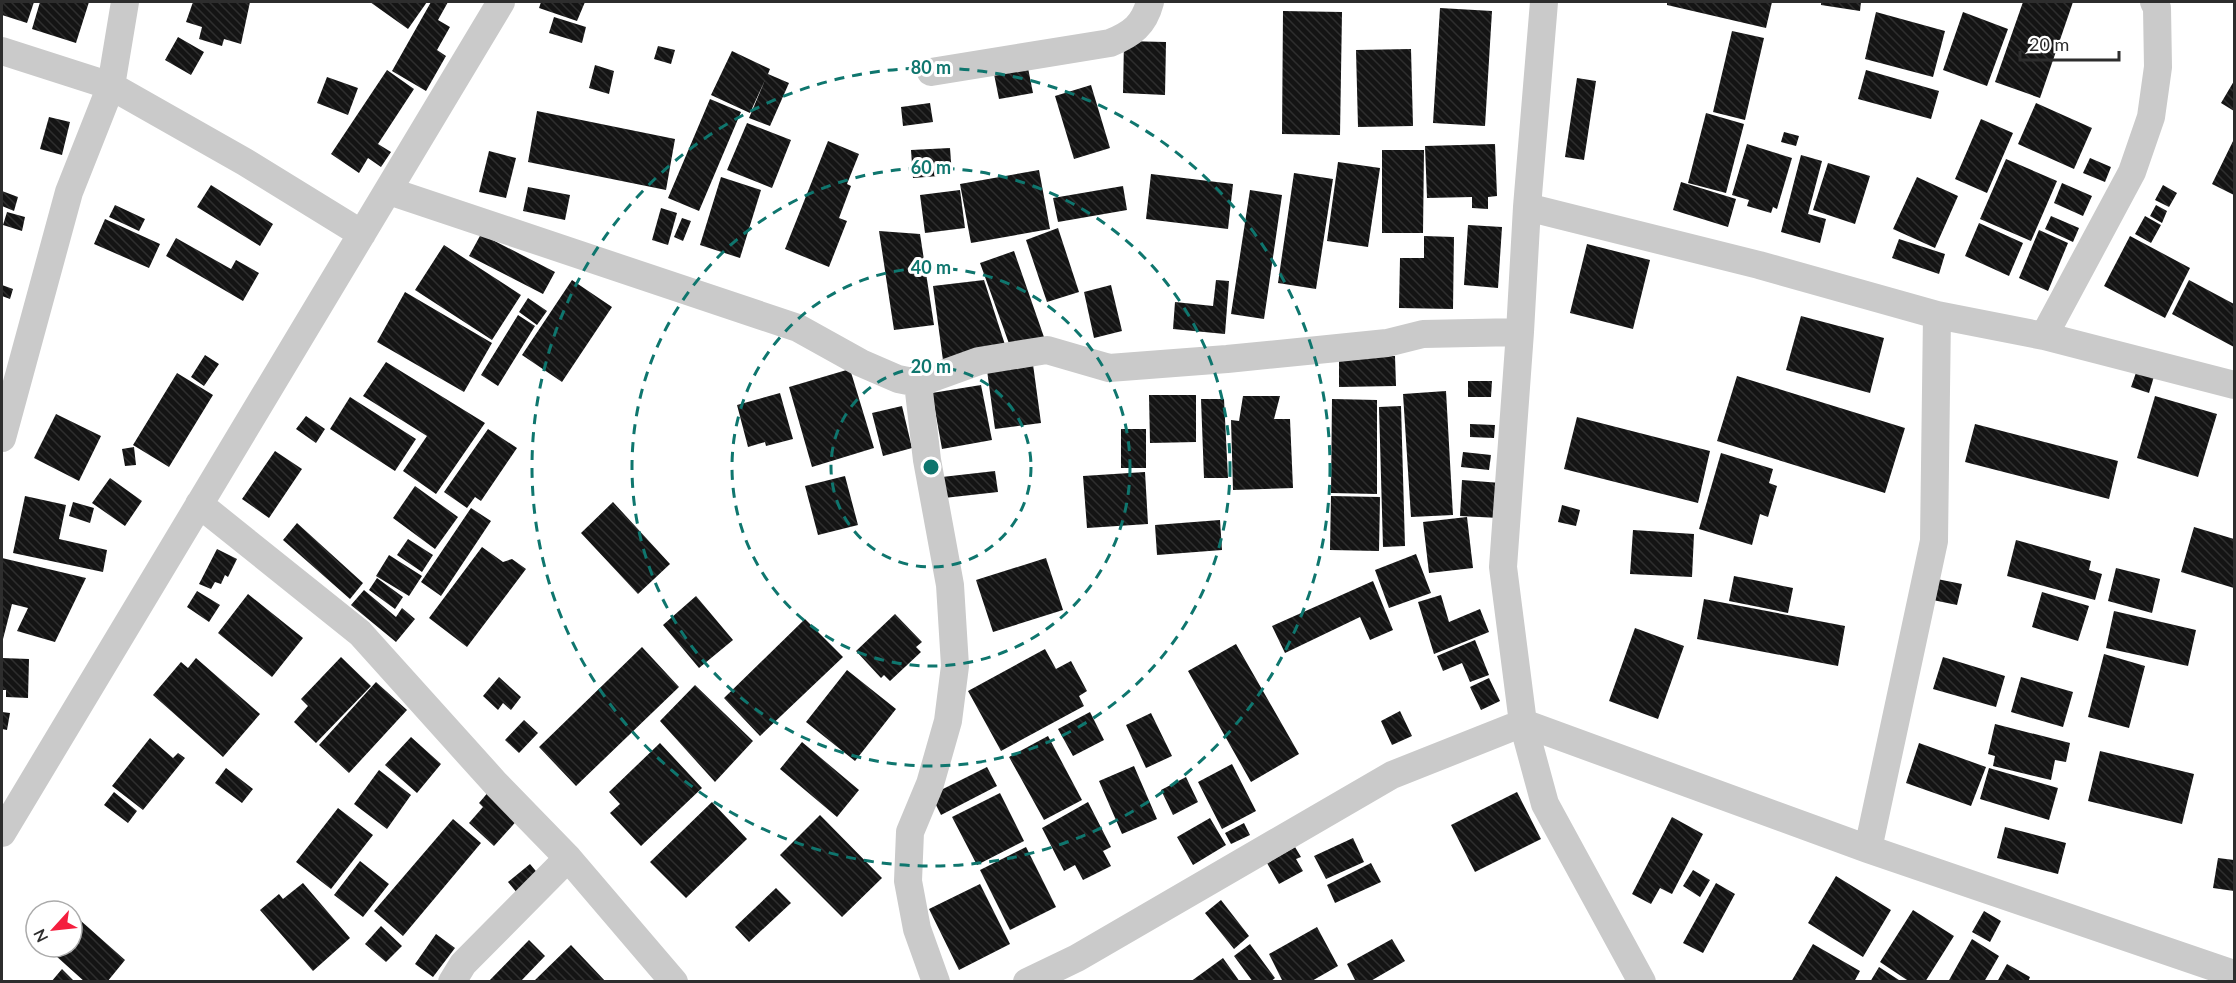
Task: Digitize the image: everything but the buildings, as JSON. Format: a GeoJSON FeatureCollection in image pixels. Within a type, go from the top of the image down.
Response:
{"type":"FeatureCollection","features":[{"type":"Feature","properties":{"kind":"street"},"geometry":{"type":"LineString","coordinates":[[2,438],[69,192],[111,86],[125,2]]}},
{"type":"Feature","properties":{"kind":"street"},"geometry":{"type":"LineString","coordinates":[[2,833],[501,2]]}},
{"type":"Feature","properties":{"kind":"street"},"geometry":{"type":"LineString","coordinates":[[931,72],[1110,43],[1128,35],[1140,26],[1147,14],[1150,2]]}},
{"type":"Feature","properties":{"kind":"street"},"geometry":{"type":"LineString","coordinates":[[1544,2],[1527,207],[1521,332],[1503,567],[1523,723],[1545,804],[1642,981]]}},
{"type":"Feature","properties":{"kind":"street"},"geometry":{"type":"LineString","coordinates":[[2044,336],[2132,172],[2151,117],[2158,67],[2157,8],[2154,2]]}},
{"type":"Feature","properties":{"kind":"street"},"geometry":{"type":"LineString","coordinates":[[2,51],[111,86],[245,162],[362,234]]}},
{"type":"Feature","properties":{"kind":"street"},"geometry":{"type":"LineString","coordinates":[[389,191],[798,328],[861,363],[898,379],[918,382],[979,361],[1047,350],[1109,368],[1387,343],[1423,334],[1521,332]]}},
{"type":"Feature","properties":{"kind":"street"},"geometry":{"type":"LineString","coordinates":[[1527,207],[1759,265],[1936,315],[2044,336],[2235,385]]}},
{"type":"Feature","properties":{"kind":"street"},"geometry":{"type":"LineString","coordinates":[[1868,849],[1934,541],[1936,315]]}},
{"type":"Feature","properties":{"kind":"street"},"geometry":{"type":"LineString","coordinates":[[918,382],[927,460],[950,585],[954,666],[948,720],[930,784],[910,832],[908,881],[917,928],[936,981]]}},
{"type":"Feature","properties":{"kind":"street"},"geometry":{"type":"LineString","coordinates":[[199,504],[360,633],[496,784],[568,858],[674,981]]}},
{"type":"Feature","properties":{"kind":"street"},"geometry":{"type":"LineString","coordinates":[[1027,981],[1077,958],[1392,775],[1523,723],[1868,849],[2235,974]]}},
{"type":"Feature","properties":{"kind":"street"},"geometry":{"type":"LineString","coordinates":[[452,981],[464,964],[568,858]]}}]}
